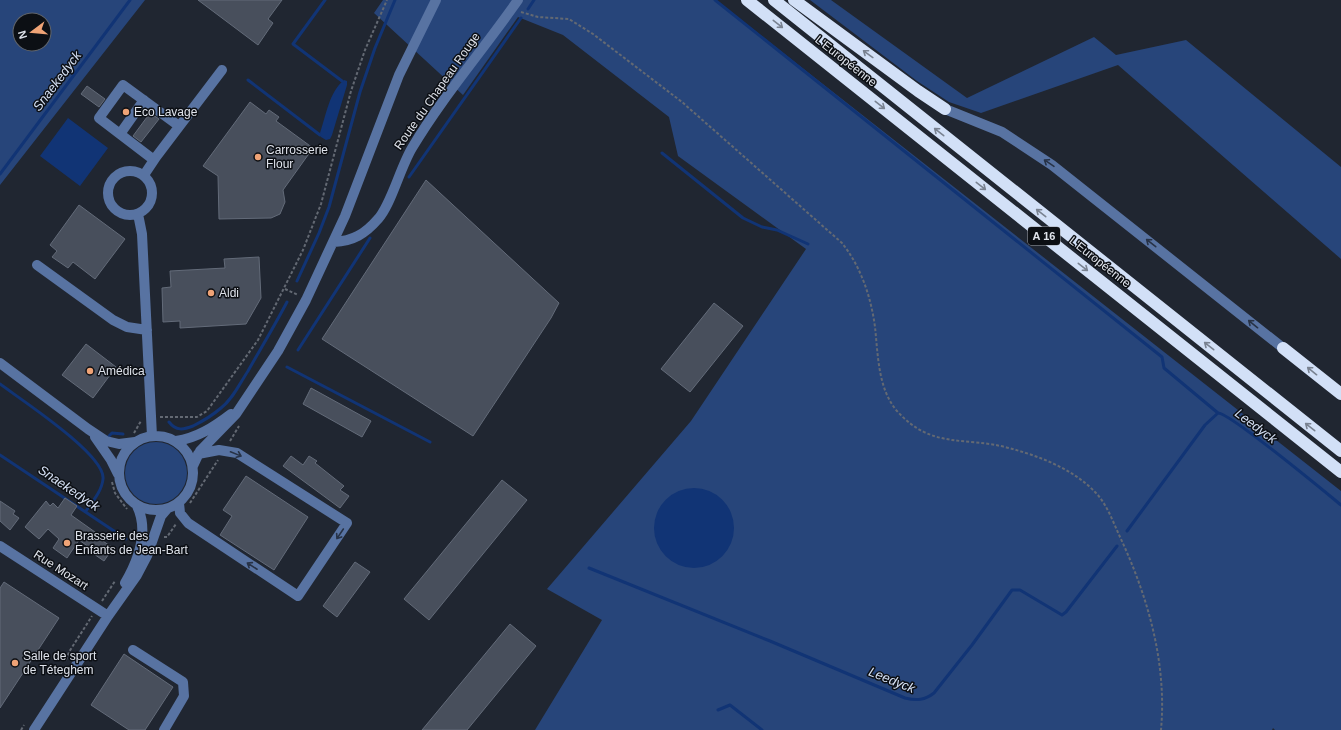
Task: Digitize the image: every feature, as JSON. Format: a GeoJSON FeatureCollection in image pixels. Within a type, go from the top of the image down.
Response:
{"type":"FeatureCollection","features":[{"type":"Feature","properties":{"kind":"highway","name":"L'Européenne"},"geometry":{"type":"LineString","coordinates":[[747,0],[1341,472]]}},
{"type":"Feature","properties":{"kind":"highway","name":"L'Européenne"},"geometry":{"type":"LineString","coordinates":[[774,0],[1341,451]]}},
{"type":"Feature","properties":{"kind":"highway"},"geometry":{"type":"LineString","coordinates":[[794,0],[945,109]]}},
{"type":"Feature","properties":{"kind":"highway"},"geometry":{"type":"LineString","coordinates":[[1283,348],[1341,394]]}},
{"type":"Feature","properties":{"kind":"street"},"geometry":{"type":"LineString","coordinates":[[193,466],[198,454],[229,423],[246,401],[291,328],[334,242],[399,75],[436,0]]}},
{"type":"Feature","properties":{"kind":"street","name":"Route du Chapeau Rouge"},"geometry":{"type":"LineString","coordinates":[[334,242],[354,239],[362,234],[381,216],[404,163],[416,142],[466,69],[516,3]]}},
{"type":"Feature","properties":{"kind":"street"},"geometry":{"type":"LineString","coordinates":[[144,175],[222,70]]}},
{"type":"Feature","properties":{"kind":"street"},"geometry":{"type":"LineString","coordinates":[[154,160],[100,118],[123,85],[179,126]]}},
{"type":"Feature","properties":{"kind":"street"},"geometry":{"type":"LineString","coordinates":[[120,134],[144,100]]}},
{"type":"Feature","properties":{"kind":"street"},"geometry":{"type":"LineString","coordinates":[[945,109],[1002,132],[1058,169],[1283,348]]}},
{"type":"Feature","properties":{"kind":"street"},"geometry":{"type":"LineString","coordinates":[[133,171],[144,175],[151,184],[153,195],[147,208],[138,214],[126,215],[115,210],[109,199],[108,190],[113,178],[123,172],[133,171]]}},
{"type":"Feature","properties":{"kind":"street"},"geometry":{"type":"LineString","coordinates":[[138,214],[142,234],[152,436]]}},
{"type":"Feature","properties":{"kind":"street"},"geometry":{"type":"LineString","coordinates":[[36,265],[113,320],[126,327],[147,330]]}},
{"type":"Feature","properties":{"kind":"street"},"geometry":{"type":"LineString","coordinates":[[0,363],[88,429],[114,443],[124,444],[152,436],[164,436],[176,441],[188,453],[193,466],[193,477],[191,486],[179,503],[166,509],[152,510],[136,504]]}},
{"type":"Feature","properties":{"kind":"street"},"geometry":{"type":"LineString","coordinates":[[176,441],[186,440],[208,430],[246,401]]}},
{"type":"Feature","properties":{"kind":"street"},"geometry":{"type":"LineString","coordinates":[[88,429],[108,454],[124,491],[136,504],[143,523],[141,544],[128,579],[108,616]]}},
{"type":"Feature","properties":{"kind":"street"},"geometry":{"type":"LineString","coordinates":[[119,477],[122,457],[134,442]]}},
{"type":"Feature","properties":{"kind":"street"},"geometry":{"type":"LineString","coordinates":[[179,503],[180,513],[186,521],[298,596],[347,523],[237,453],[219,450],[198,454]]}},
{"type":"Feature","properties":{"kind":"street"},"geometry":{"type":"LineString","coordinates":[[34,730],[108,616],[140,570],[161,516],[166,509]]}},
{"type":"Feature","properties":{"kind":"street","name":"Rue Mozart"},"geometry":{"type":"LineString","coordinates":[[0,546],[108,616]]}},
{"type":"Feature","properties":{"kind":"street"},"geometry":{"type":"LineString","coordinates":[[133,650],[183,682],[184,696],[164,730]]}},
{"type":"Feature","properties":{"kind":"path"},"geometry":{"type":"LineString","coordinates":[[285,288],[316,219],[351,91],[365,50],[387,0]]}},
{"type":"Feature","properties":{"kind":"path"},"geometry":{"type":"LineString","coordinates":[[516,3],[528,15],[569,19],[593,34],[682,102],[842,243],[857,265],[867,293],[874,322],[878,362],[888,395],[894,407],[905,418],[922,431],[936,438],[997,445],[1038,458],[1071,474],[1096,493],[1106,506],[1125,546],[1147,606],[1156,640],[1160,676],[1161,730]]}},
{"type":"Feature","properties":{"kind":"shaded area"},"geometry":{"type":"Polygon","coordinates":[[[0,0],[145,0],[0,185],[0,0]]]}},
{"type":"Feature","properties":{"kind":"shaded area"},"geometry":{"type":"Polygon","coordinates":[[[383,0],[716,0],[1341,491],[1341,730],[1275,730],[1273,728],[1272,730],[535,730],[602,620],[547,589],[691,421],[806,249],[678,156],[669,117],[563,35],[518,17],[463,95],[374,13],[383,0]]]}},
{"type":"Feature","properties":{"kind":"shaded area"},"geometry":{"type":"Polygon","coordinates":[[[810,0],[831,0],[967,98],[1094,37],[1116,55],[1186,40],[1341,167],[1341,259],[1118,65],[981,113],[949,102],[917,81],[810,0]]]}},
{"type":"Feature","properties":{"kind":"shaded area"},"geometry":{"type":"Polygon","coordinates":[[[344,80],[347,81],[347,85],[332,135],[330,139],[326,140],[321,137],[320,133],[326,112],[331,98],[344,80]]]}},
{"type":"Feature","properties":{"kind":"shaded area"},"geometry":{"type":"Polygon","coordinates":[[[68,118],[108,148],[80,186],[40,156],[68,118]]]}},
{"type":"Feature","properties":{"kind":"shaded area"},"geometry":{"type":"Polygon","coordinates":[[[156,442],[168,444],[178,451],[185,461],[187,473],[185,485],[178,495],[168,502],[156,504],[144,502],[134,495],[127,485],[125,473],[127,461],[134,451],[144,444],[156,442]]]}},
{"type":"Feature","properties":{"kind":"shaded area"},"geometry":{"type":"Polygon","coordinates":[[[686,488],[702,488],[723,499],[734,520],[734,536],[723,557],[702,568],[686,568],[672,562],[665,557],[660,550],[654,536],[654,520],[660,506],[665,499],[672,494],[686,488]]]}},
{"type":"Feature","properties":{"kind":"building"},"geometry":{"type":"Polygon","coordinates":[[[198,0],[282,0],[268,19],[273,23],[258,45],[198,0]]]}},
{"type":"Feature","properties":{"kind":"building"},"geometry":{"type":"Polygon","coordinates":[[[87,86],[105,99],[99,107],[81,94],[87,86]]]}},
{"type":"Feature","properties":{"kind":"building","name":"Carrosserie Flour"},"geometry":{"type":"Polygon","coordinates":[[[250,102],[266,114],[269,110],[279,117],[276,121],[313,148],[283,190],[285,202],[280,214],[271,218],[219,219],[218,176],[203,166],[250,102]]]}},
{"type":"Feature","properties":{"kind":"building"},"geometry":{"type":"Polygon","coordinates":[[[150,113],[159,119],[141,142],[133,136],[150,113]]]}},
{"type":"Feature","properties":{"kind":"building"},"geometry":{"type":"Polygon","coordinates":[[[426,180],[559,303],[551,318],[473,436],[322,339],[426,180]]]}},
{"type":"Feature","properties":{"kind":"building"},"geometry":{"type":"Polygon","coordinates":[[[79,205],[125,239],[95,279],[73,262],[68,268],[52,257],[57,251],[50,245],[79,205]]]}},
{"type":"Feature","properties":{"kind":"building","name":"Aldi"},"geometry":{"type":"Polygon","coordinates":[[[259,257],[261,298],[246,324],[180,328],[180,321],[163,322],[162,288],[171,287],[170,271],[225,268],[224,259],[259,257]]]}},
{"type":"Feature","properties":{"kind":"building"},"geometry":{"type":"Polygon","coordinates":[[[714,303],[743,326],[690,392],[661,369],[714,303]]]}},
{"type":"Feature","properties":{"kind":"building","name":"Amédica"},"geometry":{"type":"Polygon","coordinates":[[[86,344],[116,367],[93,398],[62,375],[86,344]]]}},
{"type":"Feature","properties":{"kind":"building"},"geometry":{"type":"Polygon","coordinates":[[[311,388],[371,421],[362,437],[303,404],[311,388]]]}},
{"type":"Feature","properties":{"kind":"building"},"geometry":{"type":"Polygon","coordinates":[[[291,456],[303,465],[309,456],[317,461],[315,463],[344,486],[340,490],[349,496],[340,508],[283,466],[291,456]]]}},
{"type":"Feature","properties":{"kind":"building"},"geometry":{"type":"Polygon","coordinates":[[[246,476],[308,517],[274,570],[220,535],[232,516],[223,510],[246,476]]]}},
{"type":"Feature","properties":{"kind":"building"},"geometry":{"type":"Polygon","coordinates":[[[502,480],[527,500],[429,620],[404,599],[502,480]]]}},
{"type":"Feature","properties":{"kind":"building"},"geometry":{"type":"Polygon","coordinates":[[[65,498],[77,506],[71,515],[102,537],[100,539],[113,548],[104,561],[91,552],[93,550],[79,540],[67,558],[53,548],[59,539],[48,529],[39,539],[25,527],[46,501],[50,506],[53,503],[58,508],[65,498]]]}},
{"type":"Feature","properties":{"kind":"building"},"geometry":{"type":"Polygon","coordinates":[[[0,501],[15,511],[13,514],[19,518],[10,530],[0,521],[0,501]]]}},
{"type":"Feature","properties":{"kind":"building"},"geometry":{"type":"Polygon","coordinates":[[[355,562],[370,572],[337,617],[323,606],[355,562]]]}},
{"type":"Feature","properties":{"kind":"building","name":"Salle de sport de Téteghem"},"geometry":{"type":"Polygon","coordinates":[[[4,582],[59,618],[0,708],[0,588],[4,582]]]}},
{"type":"Feature","properties":{"kind":"building"},"geometry":{"type":"Polygon","coordinates":[[[510,624],[536,646],[467,730],[422,730],[510,624]]]}},
{"type":"Feature","properties":{"kind":"building"},"geometry":{"type":"Polygon","coordinates":[[[124,654],[173,687],[145,730],[129,730],[91,705],[124,654]]]}},
{"type":"Feature","properties":{"kind":"waterway","name":"Snaekedyck"},"geometry":{"type":"LineString","coordinates":[[0,174],[130,0]]}},
{"type":"Feature","properties":{"kind":"waterway"},"geometry":{"type":"LineString","coordinates":[[325,0],[293,44],[342,81]]}},
{"type":"Feature","properties":{"kind":"waterway"},"geometry":{"type":"LineString","coordinates":[[297,281],[329,207],[360,92],[375,48],[395,0]]}},
{"type":"Feature","properties":{"kind":"waterway"},"geometry":{"type":"LineString","coordinates":[[528,9],[534,0]]}},
{"type":"Feature","properties":{"kind":"waterway"},"geometry":{"type":"LineString","coordinates":[[715,0],[1162,357],[1164,368],[1218,413]]}},
{"type":"Feature","properties":{"kind":"waterway"},"geometry":{"type":"LineString","coordinates":[[409,177],[521,18]]}},
{"type":"Feature","properties":{"kind":"waterway"},"geometry":{"type":"LineString","coordinates":[[248,80],[320,135]]}},
{"type":"Feature","properties":{"kind":"waterway"},"geometry":{"type":"LineString","coordinates":[[662,153],[743,218],[762,227],[777,230],[808,244]]}},
{"type":"Feature","properties":{"kind":"waterway"},"geometry":{"type":"LineString","coordinates":[[298,350],[370,238]]}},
{"type":"Feature","properties":{"kind":"waterway"},"geometry":{"type":"LineString","coordinates":[[169,422],[174,427],[180,429],[197,424],[218,411],[233,396],[287,302]]}},
{"type":"Feature","properties":{"kind":"waterway"},"geometry":{"type":"LineString","coordinates":[[287,367],[430,442]]}},
{"type":"Feature","properties":{"kind":"waterway"},"geometry":{"type":"LineString","coordinates":[[0,384],[42,414],[77,442],[91,456],[100,469],[103,479],[101,488],[86,511]]}},
{"type":"Feature","properties":{"kind":"waterway","name":"Leedyck"},"geometry":{"type":"LineString","coordinates":[[1127,531],[1205,425],[1218,413],[1226,416],[1258,439],[1341,505]]}},
{"type":"Feature","properties":{"kind":"waterway"},"geometry":{"type":"LineString","coordinates":[[109,436],[112,433],[123,434]]}},
{"type":"Feature","properties":{"kind":"waterway","name":"Snaekedyck"},"geometry":{"type":"LineString","coordinates":[[0,455],[126,539]]}},
{"type":"Feature","properties":{"kind":"waterway","name":"Leedyck"},"geometry":{"type":"LineString","coordinates":[[589,568],[770,641],[905,698],[917,700],[934,693],[972,645],[1012,590],[1020,590],[1062,615],[1066,612],[1117,546]]}},
{"type":"Feature","properties":{"kind":"waterway"},"geometry":{"type":"LineString","coordinates":[[718,710],[730,705],[762,730]]}},
{"type":"Feature","properties":{"kind":"place","name":"Eco Lavage"},"geometry":{"type":"Point","coordinates":[126,112]}},
{"type":"Feature","properties":{"kind":"place","name":"Carrosserie Flour"},"geometry":{"type":"Point","coordinates":[258,157]}},
{"type":"Feature","properties":{"kind":"place","name":"Aldi"},"geometry":{"type":"Point","coordinates":[211,293]}},
{"type":"Feature","properties":{"kind":"place","name":"Amédica"},"geometry":{"type":"Point","coordinates":[90,371]}},
{"type":"Feature","properties":{"kind":"place","name":"Brasserie des Enfants de Jean-Bart"},"geometry":{"type":"Point","coordinates":[67,543]}},
{"type":"Feature","properties":{"kind":"place","name":"Salle de sport de Téteghem"},"geometry":{"type":"Point","coordinates":[15,663]}}]}
